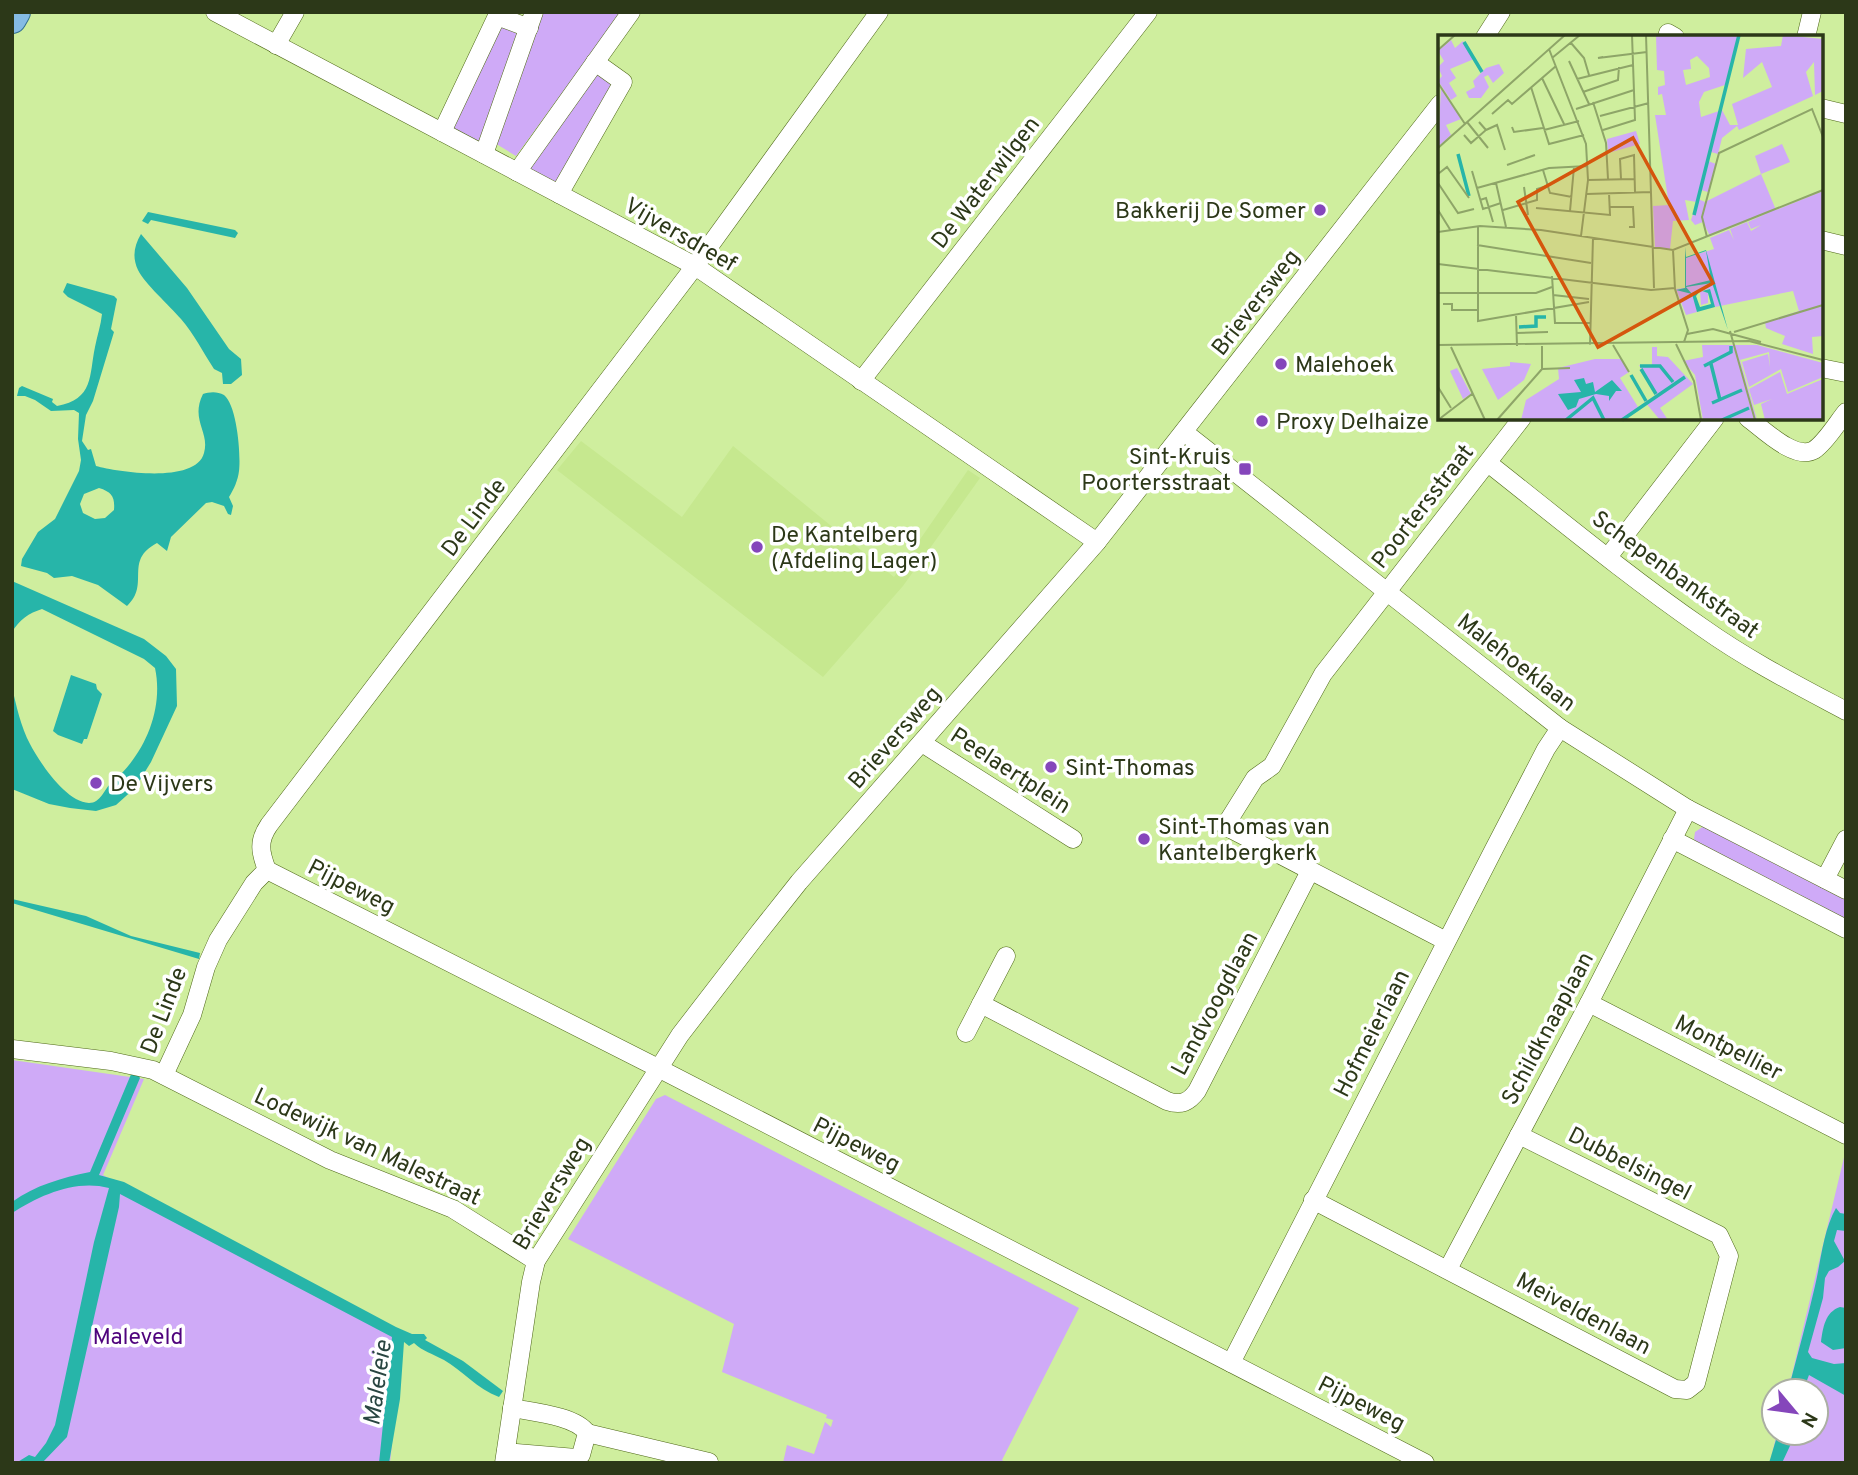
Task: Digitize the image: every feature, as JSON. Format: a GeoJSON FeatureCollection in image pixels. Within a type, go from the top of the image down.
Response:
{"type":"FeatureCollection","features":[{"type":"Feature","properties":{"kind":"main road"},"geometry":{"type":"LineString","coordinates":[[12,19],[16,12]]}},
{"type":"Feature","properties":{"kind":"street","name":"Vijversdreef"},"geometry":{"type":"LineString","coordinates":[[215,12],[695,266],[1097,542]]}},
{"type":"Feature","properties":{"kind":"street"},"geometry":{"type":"LineString","coordinates":[[276,45],[295,12]]}},
{"type":"Feature","properties":{"kind":"street"},"geometry":{"type":"LineString","coordinates":[[517,172],[631,12]]}},
{"type":"Feature","properties":{"kind":"street","name":"De Linde"},"geometry":{"type":"LineString","coordinates":[[164,1074],[192,1015],[206,967],[218,940],[254,883],[267,870],[260,847],[262,835],[695,266],[879,12]]}},
{"type":"Feature","properties":{"kind":"street","name":"De Waterwilgen"},"geometry":{"type":"LineString","coordinates":[[861,381],[1148,12]]}},
{"type":"Feature","properties":{"kind":"street"},"geometry":{"type":"LineString","coordinates":[[1486,35],[1501,12]]}},
{"type":"Feature","properties":{"kind":"street"},"geometry":{"type":"LineString","coordinates":[[1807,35],[1812,12]]}},
{"type":"Feature","properties":{"kind":"street"},"geometry":{"type":"LineString","coordinates":[[442,132],[497,16],[531,20],[484,154]]}},
{"type":"Feature","properties":{"kind":"street"},"geometry":{"type":"LineString","coordinates":[[559,194],[623,82],[595,62]]}},
{"type":"Feature","properties":{"kind":"street","name":"Brieversweg"},"geometry":{"type":"LineString","coordinates":[[505,1457],[531,1282],[537,1261],[658,1068],[709,996],[799,882],[1097,542],[1438,107]]}},
{"type":"Feature","properties":{"kind":"street"},"geometry":{"type":"LineString","coordinates":[[1823,108],[1846,114]]}},
{"type":"Feature","properties":{"kind":"street"},"geometry":{"type":"LineString","coordinates":[[1823,240],[1846,246]]}},
{"type":"Feature","properties":{"kind":"street"},"geometry":{"type":"LineString","coordinates":[[1823,368],[1846,373]]}},
{"type":"Feature","properties":{"kind":"street"},"geometry":{"type":"LineString","coordinates":[[1751,420],[1793,451],[1806,453],[1816,449],[1846,412]]}},
{"type":"Feature","properties":{"kind":"street","name":"Poortersstraat"},"geometry":{"type":"LineString","coordinates":[[1311,871],[1225,826],[1255,778],[1272,766],[1323,674],[1520,420]]}},
{"type":"Feature","properties":{"kind":"street"},"geometry":{"type":"LineString","coordinates":[[1608,557],[1712,420]]}},
{"type":"Feature","properties":{"kind":"street","name":"Malehoeklaan"},"geometry":{"type":"LineString","coordinates":[[1184,432],[1560,728],[1688,809],[1846,890]]}},
{"type":"Feature","properties":{"kind":"street","name":"Schepenbankstraat"},"geometry":{"type":"LineString","coordinates":[[1488,463],[1705,630],[1756,662],[1846,711]]}},
{"type":"Feature","properties":{"kind":"street","name":"Hofmeierlaan"},"geometry":{"type":"LineString","coordinates":[[1231,1363],[1446,941],[1546,749],[1560,728]]}},
{"type":"Feature","properties":{"kind":"street","name":"Peelaertplein"},"geometry":{"type":"LineString","coordinates":[[922,743],[1073,839]]}},
{"type":"Feature","properties":{"kind":"street","name":"Schildknaaplaan"},"geometry":{"type":"LineString","coordinates":[[1448,1269],[1688,809]]}},
{"type":"Feature","properties":{"kind":"street"},"geometry":{"type":"LineString","coordinates":[[1672,839],[1846,929]]}},
{"type":"Feature","properties":{"kind":"street"},"geometry":{"type":"LineString","coordinates":[[1825,880],[1846,839]]}},
{"type":"Feature","properties":{"kind":"street","name":"Pijpeweg"},"geometry":{"type":"LineString","coordinates":[[267,870],[1425,1463]]}},
{"type":"Feature","properties":{"kind":"street"},"geometry":{"type":"LineString","coordinates":[[1311,871],[1446,941]]}},
{"type":"Feature","properties":{"kind":"street","name":"Landvoogdlaan"},"geometry":{"type":"LineString","coordinates":[[981,1004],[1167,1101],[1183,1103],[1191,1099],[1197,1091],[1311,871]]}},
{"type":"Feature","properties":{"kind":"street"},"geometry":{"type":"LineString","coordinates":[[966,1033],[1006,956]]}},
{"type":"Feature","properties":{"kind":"street","name":"Montpellier"},"geometry":{"type":"LineString","coordinates":[[1589,1003],[1846,1135]]}},
{"type":"Feature","properties":{"kind":"street","name":"Lodewijk van Malestraat"},"geometry":{"type":"LineString","coordinates":[[12,1049],[139,1066],[164,1074],[330,1160],[453,1209],[537,1261]]}},
{"type":"Feature","properties":{"kind":"street","name":"Dubbelsingel"},"geometry":{"type":"LineString","coordinates":[[1519,1135],[1719,1235]]}},
{"type":"Feature","properties":{"kind":"street","name":"Meiveldenlaan"},"geometry":{"type":"LineString","coordinates":[[1313,1200],[1675,1389],[1687,1390],[1696,1383],[1729,1256],[1719,1235]]}},
{"type":"Feature","properties":{"kind":"street"},"geometry":{"type":"LineString","coordinates":[[512,1408],[574,1422],[587,1433],[709,1462]]}},
{"type":"Feature","properties":{"kind":"street"},"geometry":{"type":"LineString","coordinates":[[505,1457],[576,1458],[581,1455],[587,1433]]}},
{"type":"Feature","properties":{"kind":"shaded area","name":"De Kantelberg (Afdeling Lager)"},"geometry":{"type":"Polygon","coordinates":[[[581,441],[682,517],[733,446],[894,577],[968,470],[980,478],[903,586],[823,677],[557,470],[581,441]]]}},
{"type":"Feature","properties":{"kind":"green space"},"geometry":{"type":"Polygon","coordinates":[[[540,12],[621,12],[516,156],[493,142],[540,12]]]}},
{"type":"Feature","properties":{"kind":"green space"},"geometry":{"type":"Polygon","coordinates":[[[502,24],[520,31],[481,141],[476,143],[453,128],[502,24]]]}},
{"type":"Feature","properties":{"kind":"green space"},"geometry":{"type":"Polygon","coordinates":[[[596,73],[606,74],[613,86],[558,182],[553,183],[530,172],[529,164],[596,73]]]}},
{"type":"Feature","properties":{"kind":"green space"},"geometry":{"type":"Polygon","coordinates":[[[1704,826],[1846,898],[1846,925],[1696,845],[1695,832],[1704,826]]]}},
{"type":"Feature","properties":{"kind":"green space","name":"Maleveld"},"geometry":{"type":"Polygon","coordinates":[[[12,1060],[144,1079],[103,1175],[403,1338],[390,1463],[12,1463],[12,1060]]]}},
{"type":"Feature","properties":{"kind":"green space"},"geometry":{"type":"Polygon","coordinates":[[[665,1095],[1079,1308],[1002,1460],[1006,1463],[783,1463],[787,1445],[814,1454],[825,1422],[831,1427],[833,1420],[826,1418],[827,1415],[722,1372],[734,1324],[568,1239],[656,1099],[665,1095]]]}},
{"type":"Feature","properties":{"kind":"green space"},"geometry":{"type":"Polygon","coordinates":[[[1846,1149],[1846,1463],[1770,1463],[1774,1447],[1830,1447],[1830,1377],[1791,1377],[1846,1149]]]}},
{"type":"Feature","properties":{"kind":"water"},"geometry":{"type":"Polygon","coordinates":[[[148,212],[235,230],[238,233],[235,238],[151,220],[148,224],[142,221],[148,212]]]}},
{"type":"Feature","properties":{"kind":"water"},"geometry":{"type":"Polygon","coordinates":[[[141,234],[187,288],[229,349],[241,359],[242,375],[231,384],[223,384],[222,373],[214,369],[186,325],[141,275],[134,256],[141,234]]]}},
{"type":"Feature","properties":{"kind":"water"},"geometry":{"type":"Polygon","coordinates":[[[67,283],[117,299],[111,329],[114,332],[93,401],[86,415],[82,441],[88,450],[91,449],[96,466],[155,473],[187,469],[198,463],[205,446],[199,419],[203,394],[213,392],[224,395],[235,419],[239,464],[237,481],[229,497],[233,506],[231,515],[224,506],[206,503],[171,537],[167,551],[157,543],[147,550],[141,557],[134,598],[127,606],[98,585],[72,576],[54,578],[47,573],[21,566],[22,559],[38,532],[55,519],[79,471],[81,460],[78,439],[79,413],[74,410],[51,411],[35,400],[17,396],[22,386],[53,399],[52,402],[57,406],[78,398],[88,385],[102,314],[63,292],[67,283]],[[99,488],[84,494],[80,504],[83,513],[95,519],[105,518],[114,510],[112,496],[99,488]]]}},
{"type":"Feature","properties":{"kind":"water"},"geometry":{"type":"Polygon","coordinates":[[[12,581],[144,639],[166,656],[176,669],[177,706],[151,762],[135,788],[116,805],[96,811],[70,808],[49,804],[12,789],[12,687],[24,730],[40,761],[71,796],[89,803],[99,798],[142,746],[154,716],[157,700],[155,668],[144,659],[42,609],[25,618],[12,632],[12,581]]]}},
{"type":"Feature","properties":{"kind":"water"},"geometry":{"type":"Polygon","coordinates":[[[71,675],[96,684],[102,694],[87,739],[84,739],[82,744],[53,731],[71,675]]]}},
{"type":"Feature","properties":{"kind":"water"},"geometry":{"type":"Polygon","coordinates":[[[12,899],[86,916],[131,936],[200,953],[199,959],[12,903],[12,899]]]}},
{"type":"Feature","properties":{"kind":"water"},"geometry":{"type":"Polygon","coordinates":[[[132,1072],[137,1073],[140,1078],[99,1175],[124,1182],[396,1327],[412,1334],[424,1334],[427,1338],[425,1340],[463,1361],[503,1391],[499,1397],[444,1360],[414,1343],[409,1346],[404,1342],[400,1399],[389,1463],[379,1463],[392,1337],[120,1194],[67,1437],[42,1463],[16,1463],[29,1455],[35,1457],[55,1425],[94,1242],[109,1188],[84,1186],[59,1190],[12,1213],[12,1202],[49,1183],[90,1172],[132,1072]]]}},
{"type":"Feature","properties":{"kind":"water"},"geometry":{"type":"Polygon","coordinates":[[[1836,1208],[1840,1213],[1846,1214],[1846,1231],[1837,1230],[1834,1241],[1845,1261],[1829,1271],[1825,1278],[1823,1298],[1808,1352],[1812,1358],[1834,1364],[1846,1363],[1846,1396],[1830,1387],[1830,1377],[1792,1377],[1825,1236],[1836,1208]]]}},
{"type":"Feature","properties":{"kind":"water"},"geometry":{"type":"Polygon","coordinates":[[[1840,1307],[1846,1308],[1846,1348],[1833,1350],[1821,1342],[1828,1317],[1840,1307]]]}},
{"type":"Feature","properties":{"kind":"water"},"geometry":{"type":"Polygon","coordinates":[[[1774,1447],[1789,1447],[1782,1463],[1769,1463],[1774,1447]]]}},
{"type":"Feature","properties":{"kind":"place","name":"Bakkerij De Somer"},"geometry":{"type":"Point","coordinates":[1320,210]}},
{"type":"Feature","properties":{"kind":"place","name":"Malehoek"},"geometry":{"type":"Point","coordinates":[1281,364]}},
{"type":"Feature","properties":{"kind":"place","name":"Proxy Delhaize"},"geometry":{"type":"Point","coordinates":[1262,421]}},
{"type":"Feature","properties":{"kind":"place","name":"Sint-Kruis Poortersstraat"},"geometry":{"type":"Point","coordinates":[1245,469]}},
{"type":"Feature","properties":{"kind":"place","name":"De Kantelberg (Afdeling Lager)"},"geometry":{"type":"Point","coordinates":[757,547]}},
{"type":"Feature","properties":{"kind":"place","name":"Sint-Thomas"},"geometry":{"type":"Point","coordinates":[1051,767]}},
{"type":"Feature","properties":{"kind":"place","name":"De Vijvers"},"geometry":{"type":"Point","coordinates":[96,783]}},
{"type":"Feature","properties":{"kind":"place","name":"Sint-Thomas van Kantelbergkerk"},"geometry":{"type":"Point","coordinates":[1144,839]}},
{"type":"Feature","properties":{"kind":"water label","name":"Maleleie"},"geometry":{"type":"Point","coordinates":[377,1383]}}]}
